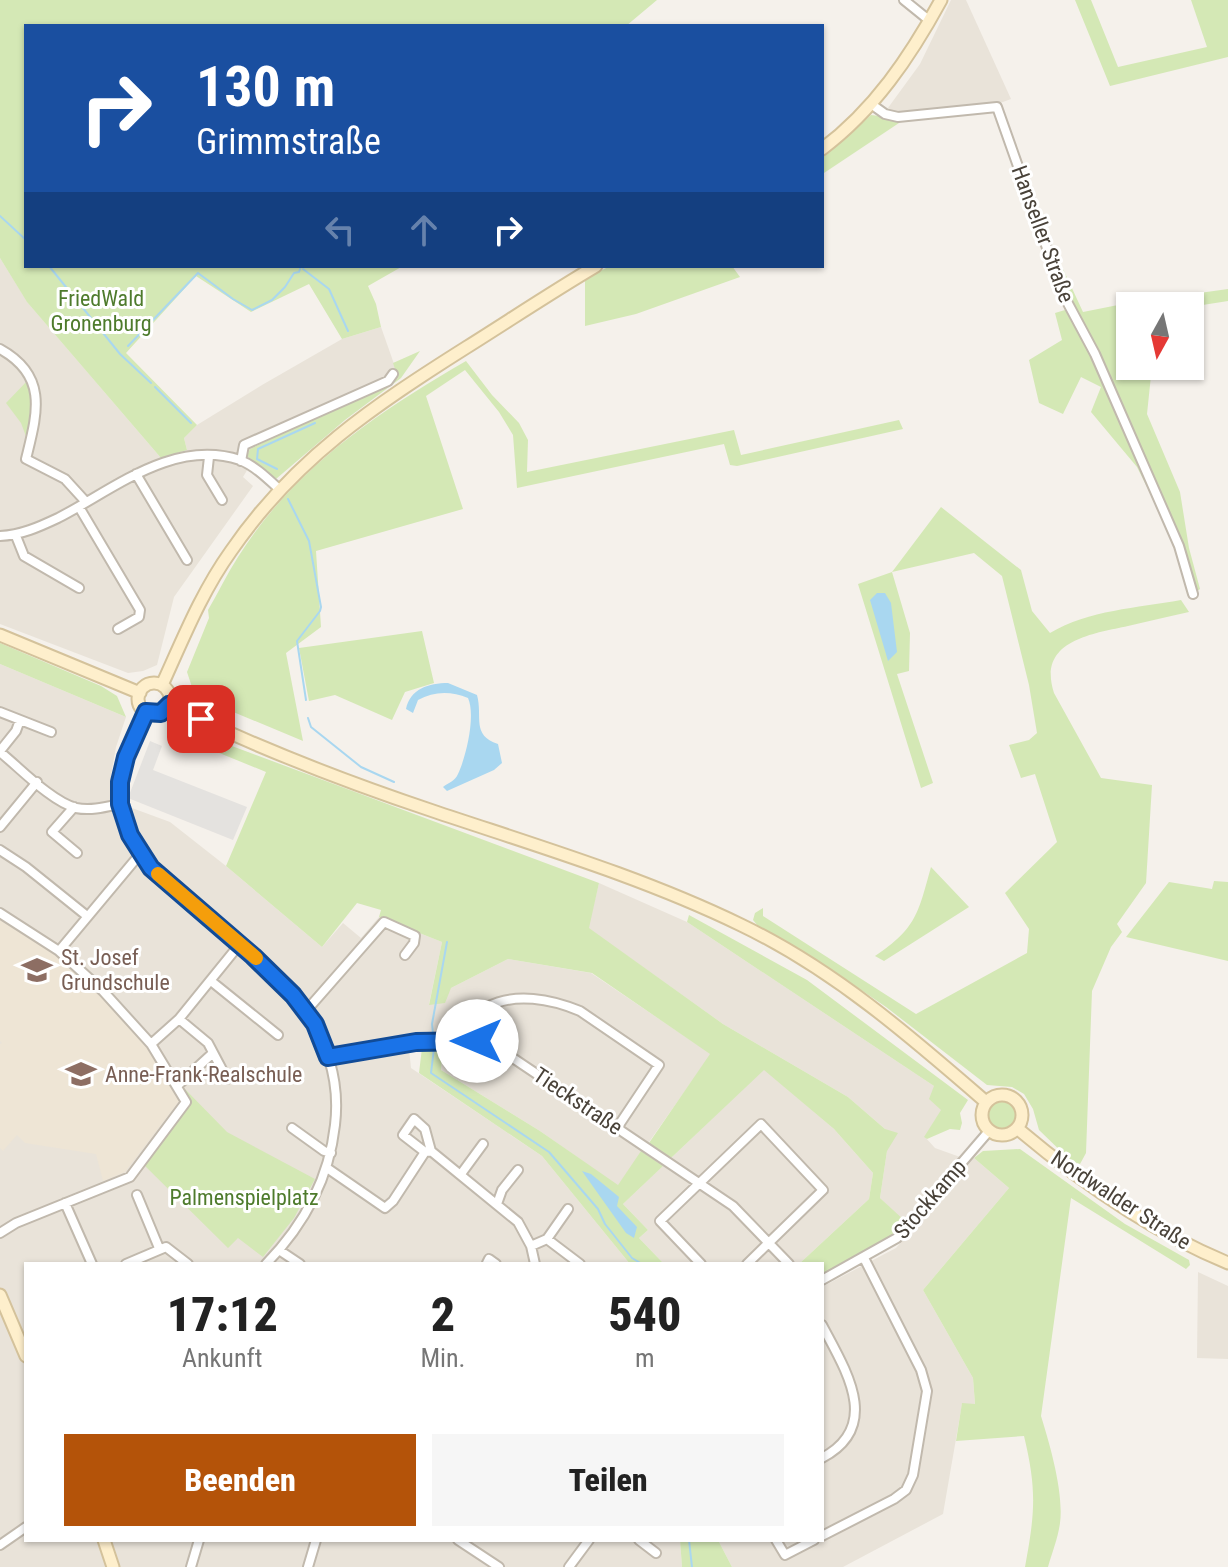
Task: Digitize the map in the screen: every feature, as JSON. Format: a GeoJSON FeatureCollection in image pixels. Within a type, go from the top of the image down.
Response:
{"type":"FeatureCollection","features":[{"type":"Feature","properties":{"kind":"main road"},"geometry":{"type":"LineString","coordinates":[[824,147],[871,104],[900,69],[941,0]]}},
{"type":"Feature","properties":{"kind":"main road"},"geometry":{"type":"LineString","coordinates":[[162,685],[202,596],[231,550],[279,489],[330,441],[383,401],[593,268]]}},
{"type":"Feature","properties":{"kind":"main road"},"geometry":{"type":"LineString","coordinates":[[0,635],[140,693]]}},
{"type":"Feature","properties":{"kind":"main road"},"geometry":{"type":"LineString","coordinates":[[148,685],[162,685],[168,692],[169,705],[161,713],[146,712],[139,703],[140,693],[148,685]]}},
{"type":"Feature","properties":{"kind":"main road"},"geometry":{"type":"LineString","coordinates":[[169,705],[316,769],[653,886],[743,926],[856,995],[912,1037],[986,1102]]}},
{"type":"Feature","properties":{"kind":"main road"},"geometry":{"type":"LineString","coordinates":[[1004,1095],[1016,1100],[1022,1111],[1018,1129],[1001,1136],[989,1131],[982,1120],[986,1102],[1004,1095]]}},
{"type":"Feature","properties":{"kind":"main road","name":"Nordwalder Straße"},"geometry":{"type":"LineString","coordinates":[[1018,1129],[1053,1158],[1135,1214],[1228,1263]]}},
{"type":"Feature","properties":{"kind":"main road"},"geometry":{"type":"LineString","coordinates":[[0,1295],[24,1351]]}},
{"type":"Feature","properties":{"kind":"main road"},"geometry":{"type":"LineString","coordinates":[[105,1542],[113,1567]]}},
{"type":"Feature","properties":{"kind":"street"},"geometry":{"type":"LineString","coordinates":[[904,0],[930,21]]}},
{"type":"Feature","properties":{"kind":"street","name":"Hanseller Straße"},"geometry":{"type":"LineString","coordinates":[[871,104],[885,114],[898,117],[997,107],[1064,296],[1095,354],[1179,546],[1193,594]]}},
{"type":"Feature","properties":{"kind":"street"},"geometry":{"type":"LineString","coordinates":[[0,349],[21,364],[34,384],[38,408],[26,459],[65,479],[83,505],[140,610],[139,617],[118,629]]}},
{"type":"Feature","properties":{"kind":"street"},"geometry":{"type":"LineString","coordinates":[[241,461],[244,445],[388,381],[393,374]]}},
{"type":"Feature","properties":{"kind":"street"},"geometry":{"type":"LineString","coordinates":[[0,536],[16,536],[83,505],[161,462],[209,457],[241,461],[279,489]]}},
{"type":"Feature","properties":{"kind":"street"},"geometry":{"type":"LineString","coordinates":[[209,457],[207,475],[222,500]]}},
{"type":"Feature","properties":{"kind":"street"},"geometry":{"type":"LineString","coordinates":[[136,474],[187,560]]}},
{"type":"Feature","properties":{"kind":"street"},"geometry":{"type":"LineString","coordinates":[[16,536],[24,556],[79,588]]}},
{"type":"Feature","properties":{"kind":"street"},"geometry":{"type":"LineString","coordinates":[[0,712],[51,732]]}},
{"type":"Feature","properties":{"kind":"street"},"geometry":{"type":"LineString","coordinates":[[146,712],[123,766],[120,804],[140,854],[180,894],[280,981],[306,1011],[328,1057],[336,1095],[336,1118],[327,1168],[309,1209],[268,1262]]}},
{"type":"Feature","properties":{"kind":"street"},"geometry":{"type":"LineString","coordinates":[[20,720],[16,731],[0,752],[57,799],[74,807],[92,809],[120,804]]}},
{"type":"Feature","properties":{"kind":"street"},"geometry":{"type":"LineString","coordinates":[[0,827],[37,782]]}},
{"type":"Feature","properties":{"kind":"street"},"geometry":{"type":"LineString","coordinates":[[74,807],[52,832],[77,853]]}},
{"type":"Feature","properties":{"kind":"street"},"geometry":{"type":"LineString","coordinates":[[0,850],[87,916]]}},
{"type":"Feature","properties":{"kind":"street"},"geometry":{"type":"LineString","coordinates":[[59,951],[140,854]]}},
{"type":"Feature","properties":{"kind":"street"},"geometry":{"type":"LineString","coordinates":[[0,913],[59,951],[103,991],[151,1044],[186,1102],[130,1177],[16,1223],[0,1233]]}},
{"type":"Feature","properties":{"kind":"street"},"geometry":{"type":"LineString","coordinates":[[306,1011],[384,922],[415,936],[405,955]]}},
{"type":"Feature","properties":{"kind":"street"},"geometry":{"type":"LineString","coordinates":[[151,1044],[179,1019],[239,945]]}},
{"type":"Feature","properties":{"kind":"street"},"geometry":{"type":"LineString","coordinates":[[211,981],[278,1035]]}},
{"type":"Feature","properties":{"kind":"street"},"geometry":{"type":"LineString","coordinates":[[477,1041],[481,1011],[506,999],[530,999],[566,1005],[580,1011],[659,1065],[617,1128]]}},
{"type":"Feature","properties":{"kind":"street"},"geometry":{"type":"LineString","coordinates":[[179,1019],[208,1043],[227,1079]]}},
{"type":"Feature","properties":{"kind":"street","name":"Tieckstraße"},"geometry":{"type":"LineString","coordinates":[[328,1057],[416,1042],[477,1041],[507,1053],[740,1212],[787,1262]]}},
{"type":"Feature","properties":{"kind":"street"},"geometry":{"type":"LineString","coordinates":[[177,1086],[213,1053]]}},
{"type":"Feature","properties":{"kind":"street"},"geometry":{"type":"LineString","coordinates":[[699,1262],[660,1221],[761,1124],[823,1190],[749,1262]]}},
{"type":"Feature","properties":{"kind":"street"},"geometry":{"type":"LineString","coordinates":[[292,1128],[331,1153]]}},
{"type":"Feature","properties":{"kind":"street","name":"Stockkamp"},"geometry":{"type":"LineString","coordinates":[[824,1279],[897,1238],[989,1131]]}},
{"type":"Feature","properties":{"kind":"street"},"geometry":{"type":"LineString","coordinates":[[461,1174],[483,1144]]}},
{"type":"Feature","properties":{"kind":"street"},"geometry":{"type":"LineString","coordinates":[[327,1168],[385,1208],[428,1151],[518,1222],[531,1246],[535,1262]]}},
{"type":"Feature","properties":{"kind":"street"},"geometry":{"type":"LineString","coordinates":[[497,1204],[502,1190],[518,1170]]}},
{"type":"Feature","properties":{"kind":"street"},"geometry":{"type":"LineString","coordinates":[[137,1195],[159,1248]]}},
{"type":"Feature","properties":{"kind":"street"},"geometry":{"type":"LineString","coordinates":[[65,1203],[91,1262]]}},
{"type":"Feature","properties":{"kind":"street"},"geometry":{"type":"LineString","coordinates":[[531,1246],[547,1239],[568,1209]]}},
{"type":"Feature","properties":{"kind":"street"},"geometry":{"type":"LineString","coordinates":[[547,1239],[577,1262]]}},
{"type":"Feature","properties":{"kind":"street"},"geometry":{"type":"LineString","coordinates":[[130,1262],[166,1247],[185,1262]]}},
{"type":"Feature","properties":{"kind":"street"},"geometry":{"type":"LineString","coordinates":[[279,1250],[297,1262]]}},
{"type":"Feature","properties":{"kind":"street"},"geometry":{"type":"LineString","coordinates":[[824,1535],[906,1490],[913,1475],[927,1391],[921,1370],[864,1258]]}},
{"type":"Feature","properties":{"kind":"street"},"geometry":{"type":"LineString","coordinates":[[824,1329],[851,1381],[855,1397],[846,1440],[838,1450],[824,1457]]}},
{"type":"Feature","properties":{"kind":"street"},"geometry":{"type":"LineString","coordinates":[[0,1545],[24,1528]]}},
{"type":"Feature","properties":{"kind":"street"},"geometry":{"type":"LineString","coordinates":[[191,1567],[198,1542]]}},
{"type":"Feature","properties":{"kind":"street"},"geometry":{"type":"LineString","coordinates":[[308,1567],[315,1542]]}},
{"type":"Feature","properties":{"kind":"street"},"geometry":{"type":"LineString","coordinates":[[461,1542],[499,1567]]}},
{"type":"Feature","properties":{"kind":"street"},"geometry":{"type":"LineString","coordinates":[[569,1567],[585,1542]]}},
{"type":"Feature","properties":{"kind":"street"},"geometry":{"type":"LineString","coordinates":[[642,1542],[656,1553]]}},
{"type":"Feature","properties":{"kind":"street"},"geometry":{"type":"LineString","coordinates":[[777,1542],[785,1555],[810,1542]]}},
{"type":"Feature","properties":{"kind":"shaded area"},"geometry":{"type":"Polygon","coordinates":[[[951,0],[966,0],[1011,99],[992,106],[897,116],[885,112],[920,64],[951,0]]]}},
{"type":"Feature","properties":{"kind":"shaded area"},"geometry":{"type":"Polygon","coordinates":[[[0,258],[28,303],[161,458],[187,450],[184,438],[197,425],[342,339],[381,327],[399,378],[250,449],[252,462],[243,477],[253,486],[174,597],[157,665],[143,671],[128,673],[0,624],[0,258]]]}},
{"type":"Feature","properties":{"kind":"shaded area"},"geometry":{"type":"Polygon","coordinates":[[[0,664],[126,717],[111,775],[113,813],[132,808],[170,822],[322,947],[343,923],[361,938],[379,917],[442,942],[429,1004],[451,988],[508,959],[591,973],[711,1054],[618,1186],[540,1131],[441,1070],[443,1046],[409,1049],[411,1068],[542,1156],[628,1262],[24,1262],[24,1542],[680,1542],[682,1567],[0,1567],[0,664]]]}},
{"type":"Feature","properties":{"kind":"shaded area"},"geometry":{"type":"Polygon","coordinates":[[[150,741],[162,746],[153,770],[247,807],[233,840],[128,798],[150,741]]]}},
{"type":"Feature","properties":{"kind":"shaded area"},"geometry":{"type":"Polygon","coordinates":[[[599,883],[687,922],[934,1086],[942,1109],[925,1137],[935,1148],[960,1157],[974,1158],[1009,1188],[923,1290],[973,1378],[975,1405],[962,1404],[943,1514],[843,1567],[732,1567],[719,1542],[824,1542],[824,1286],[896,1248],[912,1230],[880,1198],[887,1151],[885,1129],[848,1097],[723,1024],[588,928],[599,883]]]}},
{"type":"Feature","properties":{"kind":"shaded area","name":"Anne-Frank-Realschule"},"geometry":{"type":"Polygon","coordinates":[[[0,918],[57,956],[101,996],[147,1047],[179,1101],[125,1172],[103,1181],[96,1154],[25,1143],[17,1135],[3,1151],[0,1148],[0,918]]]}},
{"type":"Feature","properties":{"kind":"shaded area"},"geometry":{"type":"Polygon","coordinates":[[[764,1069],[834,1129],[873,1173],[869,1199],[801,1262],[662,1262],[639,1238],[648,1230],[623,1204],[764,1069]]]}},
{"type":"Feature","properties":{"kind":"shaded area"},"geometry":{"type":"Polygon","coordinates":[[[1198,1272],[1228,1286],[1228,1359],[1197,1358],[1198,1272]]]}},
{"type":"Feature","properties":{"kind":"green space","name":"FriedWald Gronenburg"},"geometry":{"type":"Polygon","coordinates":[[[0,0],[657,0],[628,24],[24,24],[24,268],[400,268],[368,286],[381,327],[342,339],[309,284],[251,312],[196,276],[126,353],[197,425],[184,438],[187,450],[161,458],[27,302],[0,258],[0,0]]]}},
{"type":"Feature","properties":{"kind":"green space"},"geometry":{"type":"Polygon","coordinates":[[[1075,0],[1091,0],[1118,67],[1207,47],[1191,0],[1228,0],[1228,57],[1110,86],[1075,0]]]}},
{"type":"Feature","properties":{"kind":"green space"},"geometry":{"type":"Polygon","coordinates":[[[871,115],[905,119],[824,173],[824,156],[871,115]]]}},
{"type":"Feature","properties":{"kind":"green space"},"geometry":{"type":"Polygon","coordinates":[[[1045,230],[1083,312],[1116,305],[1116,380],[1151,380],[1147,414],[1180,492],[1189,548],[1200,589],[1195,593],[1137,467],[1091,412],[1101,387],[1081,377],[1063,414],[1039,403],[1029,360],[1062,340],[1055,313],[1065,310],[1039,234],[1045,230]]]}},
{"type":"Feature","properties":{"kind":"green space"},"geometry":{"type":"Polygon","coordinates":[[[606,268],[733,268],[740,277],[636,314],[585,326],[585,279],[606,268]]]}},
{"type":"Feature","properties":{"kind":"green space"},"geometry":{"type":"Polygon","coordinates":[[[1228,289],[1228,301],[1204,305],[1204,292],[1228,289]]]}},
{"type":"Feature","properties":{"kind":"green space"},"geometry":{"type":"Polygon","coordinates":[[[420,351],[401,378],[345,420],[276,479],[247,456],[250,449],[398,378],[393,363],[420,351]]]}},
{"type":"Feature","properties":{"kind":"green space"},"geometry":{"type":"Polygon","coordinates":[[[466,361],[519,423],[528,440],[527,472],[734,430],[741,455],[899,420],[903,429],[737,466],[730,465],[724,444],[517,488],[513,435],[499,412],[465,370],[426,396],[463,509],[316,551],[321,627],[286,653],[303,741],[195,696],[187,672],[209,618],[208,610],[260,525],[312,469],[340,445],[401,401],[466,361]]]}},
{"type":"Feature","properties":{"kind":"green space"},"geometry":{"type":"Polygon","coordinates":[[[28,380],[34,408],[27,439],[21,423],[6,403],[28,380]]]}},
{"type":"Feature","properties":{"kind":"green space"},"geometry":{"type":"Polygon","coordinates":[[[941,507],[1021,570],[1032,611],[1050,633],[1081,619],[1181,600],[1189,612],[1084,637],[1060,651],[1053,662],[1051,676],[1054,693],[1101,778],[1152,785],[1146,883],[1117,924],[1122,932],[1111,947],[1092,991],[1086,1153],[1080,1164],[1071,1161],[1039,1130],[1033,1109],[1024,1094],[1012,1087],[987,1085],[886,1007],[753,920],[755,913],[763,908],[763,916],[916,1014],[1027,953],[1029,929],[1005,893],[1057,842],[1035,774],[1021,778],[1009,745],[1029,740],[1037,733],[1029,685],[1002,576],[974,553],[892,572],[941,507]]]}},
{"type":"Feature","properties":{"kind":"green space"},"geometry":{"type":"Polygon","coordinates":[[[892,572],[910,633],[909,671],[897,674],[933,783],[921,788],[858,584],[892,572]]]}},
{"type":"Feature","properties":{"kind":"green space"},"geometry":{"type":"Polygon","coordinates":[[[422,631],[434,683],[405,692],[392,720],[335,695],[309,701],[299,648],[422,631]]]}},
{"type":"Feature","properties":{"kind":"green space"},"geometry":{"type":"Polygon","coordinates":[[[0,643],[101,686],[117,696],[126,717],[0,664],[0,643]]]}},
{"type":"Feature","properties":{"kind":"green space"},"geometry":{"type":"Polygon","coordinates":[[[189,730],[599,883],[589,928],[723,1024],[848,1097],[885,1129],[898,1133],[887,1151],[880,1198],[905,1221],[888,1239],[824,1273],[824,1262],[801,1262],[869,1199],[873,1173],[834,1129],[764,1070],[671,1158],[649,1143],[710,1054],[592,973],[508,959],[451,988],[445,1003],[429,1005],[442,942],[379,917],[381,910],[357,903],[322,947],[226,866],[266,772],[180,737],[189,730]]]}},
{"type":"Feature","properties":{"kind":"green space"},"geometry":{"type":"Polygon","coordinates":[[[931,867],[969,907],[884,961],[875,956],[908,928],[923,896],[931,867]]]}},
{"type":"Feature","properties":{"kind":"green space"},"geometry":{"type":"Polygon","coordinates":[[[1214,881],[1228,882],[1228,961],[1126,937],[1169,882],[1212,889],[1214,881]]]}},
{"type":"Feature","properties":{"kind":"green space"},"geometry":{"type":"Polygon","coordinates":[[[689,915],[807,980],[968,1100],[960,1113],[960,1130],[950,1129],[927,1139],[924,1137],[941,1110],[929,1099],[934,1086],[687,922],[689,915]]]}},
{"type":"Feature","properties":{"kind":"green space"},"geometry":{"type":"Polygon","coordinates":[[[443,1046],[441,1070],[540,1131],[618,1185],[641,1151],[663,1166],[623,1204],[648,1230],[639,1238],[662,1262],[628,1262],[542,1156],[419,1073],[422,1048],[443,1046]]]}},
{"type":"Feature","properties":{"kind":"green space","name":"Palmenspielplatz"},"geometry":{"type":"Polygon","coordinates":[[[182,1086],[227,1132],[315,1179],[294,1218],[263,1257],[238,1238],[228,1248],[142,1163],[187,1106],[175,1091],[182,1086]]]}},
{"type":"Feature","properties":{"kind":"green space"},"geometry":{"type":"Polygon","coordinates":[[[1002,1100],[1013,1104],[1017,1115],[1013,1126],[1002,1130],[991,1126],[987,1115],[991,1104],[1002,1100]]]}},
{"type":"Feature","properties":{"kind":"green space"},"geometry":{"type":"Polygon","coordinates":[[[1020,1149],[1125,1224],[1189,1260],[1190,1265],[1186,1269],[1071,1198],[1041,1416],[1055,1469],[1061,1511],[1048,1567],[1025,1567],[1033,1502],[1024,1436],[956,1441],[962,1403],[975,1404],[973,1378],[923,1290],[1009,1188],[974,1158],[983,1151],[1020,1149]]]}},
{"type":"Feature","properties":{"kind":"green space"},"geometry":{"type":"Polygon","coordinates":[[[680,1542],[719,1542],[732,1567],[682,1567],[680,1542]]]}},
{"type":"Feature","properties":{"kind":"water"},"geometry":{"type":"Polygon","coordinates":[[[877,593],[885,593],[891,603],[897,652],[888,661],[870,600],[877,593]]]}},
{"type":"Feature","properties":{"kind":"water"},"geometry":{"type":"Polygon","coordinates":[[[448,683],[477,695],[481,730],[484,736],[498,744],[502,763],[494,770],[447,791],[443,787],[457,776],[467,747],[471,715],[468,698],[449,693],[436,694],[418,700],[413,713],[406,709],[412,696],[421,688],[448,683]]]}},
{"type":"Feature","properties":{"kind":"water"},"geometry":{"type":"Polygon","coordinates":[[[582,1171],[591,1174],[619,1197],[617,1206],[637,1227],[634,1238],[626,1233],[582,1171]]]}},
{"type":"Feature","properties":{"kind":"waterway"},"geometry":{"type":"LineString","coordinates":[[0,216],[24,238]]}},
{"type":"Feature","properties":{"kind":"waterway"},"geometry":{"type":"LineString","coordinates":[[51,268],[120,354],[151,383]]}},
{"type":"Feature","properties":{"kind":"waterway"},"geometry":{"type":"LineString","coordinates":[[128,346],[198,273],[252,310],[272,300],[300,268]]}},
{"type":"Feature","properties":{"kind":"waterway"},"geometry":{"type":"LineString","coordinates":[[303,269],[329,289],[348,331]]}},
{"type":"Feature","properties":{"kind":"waterway"},"geometry":{"type":"LineString","coordinates":[[155,387],[191,423]]}},
{"type":"Feature","properties":{"kind":"waterway"},"geometry":{"type":"LineString","coordinates":[[277,469],[257,459],[258,449],[315,423]]}},
{"type":"Feature","properties":{"kind":"waterway"},"geometry":{"type":"LineString","coordinates":[[288,499],[309,541],[321,607],[297,641],[306,700]]}},
{"type":"Feature","properties":{"kind":"waterway"},"geometry":{"type":"LineString","coordinates":[[308,718],[311,727],[361,767],[394,782]]}},
{"type":"Feature","properties":{"kind":"waterway"},"geometry":{"type":"LineString","coordinates":[[433,1034],[432,1024],[447,942]]}},
{"type":"Feature","properties":{"kind":"waterway"},"geometry":{"type":"LineString","coordinates":[[434,1048],[431,1073],[549,1152],[598,1209],[605,1224],[632,1258],[639,1262]]}},
{"type":"Feature","properties":{"kind":"waterway"},"geometry":{"type":"LineString","coordinates":[[689,1542],[692,1567]]}},
{"type":"Feature","properties":{"kind":"slow traffic"},"geometry":{"type":"LineString","coordinates":[[158,874],[256,958]]}},
{"type":"Feature","properties":{"kind":"place","name":"St. Josef Grundschule"},"geometry":{"type":"Point","coordinates":[37,970]}},
{"type":"Feature","properties":{"kind":"place","name":"Anne-Frank-Realschule"},"geometry":{"type":"Point","coordinates":[81,1074]}},
{"type":"Feature","properties":{"kind":"route"},"geometry":{"type":"LineString","coordinates":[[201,719],[169,705],[156,715],[146,712],[126,757],[120,782],[120,804],[130,835],[151,868],[280,981],[315,1024],[328,1057],[416,1042],[477,1041]]}}]}
